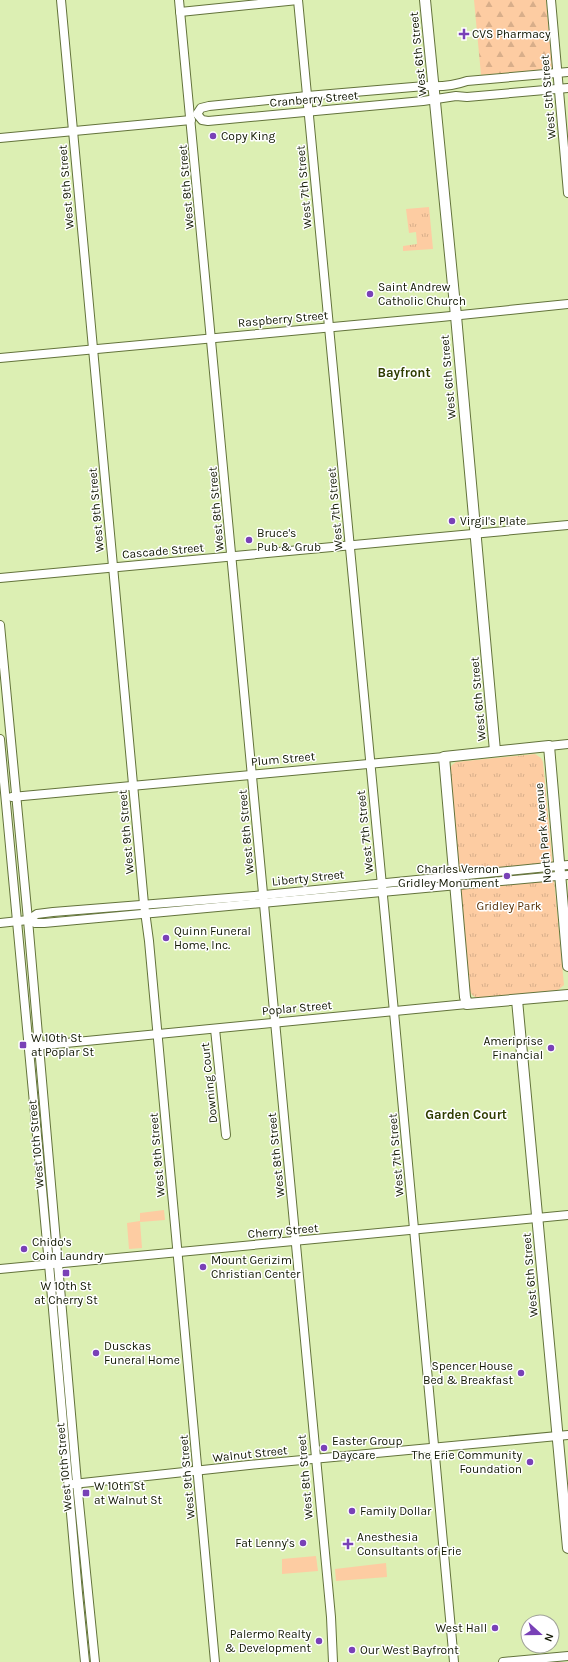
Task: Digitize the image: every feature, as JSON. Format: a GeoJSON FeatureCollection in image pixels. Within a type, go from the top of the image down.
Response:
{"type":"FeatureCollection","features":[{"type":"Feature","properties":{"kind":"main road","name":"West 6th Street"},"geometry":{"type":"LineString","coordinates":[[425,0],[496,751]]}},
{"type":"Feature","properties":{"kind":"main road","name":"Plum Street"},"geometry":{"type":"LineString","coordinates":[[444,757],[548,746]]}},
{"type":"Feature","properties":{"kind":"main road","name":"North Park Avenue"},"geometry":{"type":"LineString","coordinates":[[548,746],[563,865],[568,966]]}},
{"type":"Feature","properties":{"kind":"main road"},"geometry":{"type":"LineString","coordinates":[[444,757],[465,997],[467,1004]]}},
{"type":"Feature","properties":{"kind":"main road","name":"Poplar Street"},"geometry":{"type":"LineString","coordinates":[[467,1004],[568,995]]}},
{"type":"Feature","properties":{"kind":"main road","name":"West 6th Street"},"geometry":{"type":"LineString","coordinates":[[517,1000],[538,1218],[563,1435],[568,1548]]}},
{"type":"Feature","properties":{"kind":"street","name":"West 9th Street"},"geometry":{"type":"LineString","coordinates":[[61,0],[215,1662]]}},
{"type":"Feature","properties":{"kind":"street","name":"West 8th Street"},"geometry":{"type":"LineString","coordinates":[[179,0],[193,116],[252,774],[331,1617],[333,1662]]}},
{"type":"Feature","properties":{"kind":"street"},"geometry":{"type":"LineString","coordinates":[[180,12],[298,0]]}},
{"type":"Feature","properties":{"kind":"street","name":"West 7th Street"},"geometry":{"type":"LineString","coordinates":[[298,0],[330,327],[454,1662]]}},
{"type":"Feature","properties":{"kind":"street","name":"West 5th Street"},"geometry":{"type":"LineString","coordinates":[[551,0],[568,193]]}},
{"type":"Feature","properties":{"kind":"street","name":"Cranberry Street"},"geometry":{"type":"LineString","coordinates":[[193,116],[201,108],[209,106],[307,96],[456,85],[466,81],[568,72]]}},
{"type":"Feature","properties":{"kind":"street","name":"Cranberry Street"},"geometry":{"type":"LineString","coordinates":[[0,138],[73,131],[193,116],[208,121],[456,96],[467,97],[568,88]]}},
{"type":"Feature","properties":{"kind":"street","name":"Raspberry Street"},"geometry":{"type":"LineString","coordinates":[[0,358],[456,316],[568,304]]}},
{"type":"Feature","properties":{"kind":"street","name":"Cascade Street"},"geometry":{"type":"LineString","coordinates":[[0,578],[568,525]]}},
{"type":"Feature","properties":{"kind":"street","name":"West 10th Street"},"geometry":{"type":"LineString","coordinates":[[0,625],[3,688],[16,796],[28,920],[95,1662]]}},
{"type":"Feature","properties":{"kind":"street","name":"West 10th Street"},"geometry":{"type":"LineString","coordinates":[[0,739],[3,798],[17,922],[85,1662]]}},
{"type":"Feature","properties":{"kind":"street","name":"Plum Street"},"geometry":{"type":"LineString","coordinates":[[548,746],[568,744]]}},
{"type":"Feature","properties":{"kind":"street","name":"Plum Street"},"geometry":{"type":"LineString","coordinates":[[3,798],[444,757]]}},
{"type":"Feature","properties":{"kind":"street","name":"Liberty Street"},"geometry":{"type":"LineString","coordinates":[[28,920],[35,923],[44,923],[264,904],[334,896],[383,893],[563,865]]}},
{"type":"Feature","properties":{"kind":"street","name":"Liberty Street"},"geometry":{"type":"LineString","coordinates":[[0,923],[28,920],[37,914],[382,883],[564,876]]}},
{"type":"Feature","properties":{"kind":"street","name":"Poplar Street"},"geometry":{"type":"LineString","coordinates":[[28,1046],[467,1004]]}},
{"type":"Feature","properties":{"kind":"street","name":"Downing Court"},"geometry":{"type":"LineString","coordinates":[[216,1029],[226,1135]]}},
{"type":"Feature","properties":{"kind":"street"},"geometry":{"type":"LineString","coordinates":[[39,1156],[49,1155]]}},
{"type":"Feature","properties":{"kind":"street","name":"Cherry Street"},"geometry":{"type":"LineString","coordinates":[[0,1269],[568,1215]]}},
{"type":"Feature","properties":{"kind":"street"},"geometry":{"type":"LineString","coordinates":[[59,1374],[68,1372]]}},
{"type":"Feature","properties":{"kind":"street","name":"Walnut Street"},"geometry":{"type":"LineString","coordinates":[[68,1484],[563,1435]]}},
{"type":"Feature","properties":{"kind":"street"},"geometry":{"type":"LineString","coordinates":[[78,1593],[88,1592]]}},
{"type":"Feature","properties":{"kind":"street"},"geometry":{"type":"LineString","coordinates":[[503,1662],[568,1656]]}},
{"type":"Feature","properties":{"kind":"green space"},"geometry":{"type":"Polygon","coordinates":[[[474,0],[546,0],[552,67],[549,69],[481,75],[474,0]]]}},
{"type":"Feature","properties":{"kind":"green space"},"geometry":{"type":"Polygon","coordinates":[[[429,207],[433,249],[403,251],[403,246],[417,244],[416,232],[409,233],[406,209],[429,207]]]}},
{"type":"Feature","properties":{"kind":"green space","name":"Gridley Park"},"geometry":{"type":"Polygon","coordinates":[[[535,754],[541,758],[543,762],[564,985],[558,990],[477,998],[472,995],[470,991],[450,769],[456,762],[535,754]]]}},
{"type":"Feature","properties":{"kind":"green space"},"geometry":{"type":"Polygon","coordinates":[[[164,1210],[165,1220],[140,1222],[142,1248],[129,1249],[127,1223],[140,1221],[140,1213],[164,1210]]]}},
{"type":"Feature","properties":{"kind":"green space"},"geometry":{"type":"Polygon","coordinates":[[[316,1556],[318,1571],[282,1574],[282,1559],[316,1556]]]}},
{"type":"Feature","properties":{"kind":"green space"},"geometry":{"type":"Polygon","coordinates":[[[386,1563],[387,1577],[336,1581],[335,1569],[386,1563]]]}},
{"type":"Feature","properties":{"kind":"place","name":"CVS Pharmacy"},"geometry":{"type":"Point","coordinates":[464,34]}},
{"type":"Feature","properties":{"kind":"place","name":"Copy King"},"geometry":{"type":"Point","coordinates":[213,136]}},
{"type":"Feature","properties":{"kind":"place","name":"Saint Andrew Catholic Church"},"geometry":{"type":"Point","coordinates":[370,294]}},
{"type":"Feature","properties":{"kind":"place","name":"Virgil's Plate"},"geometry":{"type":"Point","coordinates":[452,521]}},
{"type":"Feature","properties":{"kind":"place","name":"Bruce's Pub & Grub"},"geometry":{"type":"Point","coordinates":[249,540]}},
{"type":"Feature","properties":{"kind":"place","name":"Charles Vernon Gridley Monument"},"geometry":{"type":"Point","coordinates":[507,876]}},
{"type":"Feature","properties":{"kind":"place","name":"Quinn Funeral Home, Inc."},"geometry":{"type":"Point","coordinates":[166,938]}},
{"type":"Feature","properties":{"kind":"place","name":"W 10th St at Poplar St"},"geometry":{"type":"Point","coordinates":[23,1045]}},
{"type":"Feature","properties":{"kind":"place","name":"Ameriprise Financial"},"geometry":{"type":"Point","coordinates":[551,1048]}},
{"type":"Feature","properties":{"kind":"place","name":"Chido's Coin Laundry"},"geometry":{"type":"Point","coordinates":[24,1249]}},
{"type":"Feature","properties":{"kind":"place","name":"Mount Gerizim Christian Center"},"geometry":{"type":"Point","coordinates":[203,1267]}},
{"type":"Feature","properties":{"kind":"place","name":"W 10th St at Cherry St"},"geometry":{"type":"Point","coordinates":[66,1273]}},
{"type":"Feature","properties":{"kind":"place","name":"Dusckas Funeral Home"},"geometry":{"type":"Point","coordinates":[96,1353]}},
{"type":"Feature","properties":{"kind":"place","name":"Spencer House Bed & Breakfast"},"geometry":{"type":"Point","coordinates":[521,1373]}},
{"type":"Feature","properties":{"kind":"place","name":"Easter Group Daycare"},"geometry":{"type":"Point","coordinates":[324,1448]}},
{"type":"Feature","properties":{"kind":"place","name":"The Erie Community Foundation"},"geometry":{"type":"Point","coordinates":[530,1462]}},
{"type":"Feature","properties":{"kind":"place","name":"W 10th St at Walnut St"},"geometry":{"type":"Point","coordinates":[86,1493]}},
{"type":"Feature","properties":{"kind":"place","name":"Family Dollar"},"geometry":{"type":"Point","coordinates":[352,1511]}},
{"type":"Feature","properties":{"kind":"place","name":"Fat Lenny's"},"geometry":{"type":"Point","coordinates":[303,1543]}},
{"type":"Feature","properties":{"kind":"place","name":"Anesthesia Consultants of Erie"},"geometry":{"type":"Point","coordinates":[348,1544]}},
{"type":"Feature","properties":{"kind":"place","name":"West Hall"},"geometry":{"type":"Point","coordinates":[495,1628]}},
{"type":"Feature","properties":{"kind":"place","name":"Palermo Realty & Development"},"geometry":{"type":"Point","coordinates":[319,1641]}},
{"type":"Feature","properties":{"kind":"place","name":"Our West Bayfront"},"geometry":{"type":"Point","coordinates":[352,1650]}},
{"type":"Feature","properties":{"kind":"district","name":"Bayfront"},"geometry":{"type":"Point","coordinates":[404,372]}},
{"type":"Feature","properties":{"kind":"district","name":"Garden Court"},"geometry":{"type":"Point","coordinates":[466,1114]}}]}
